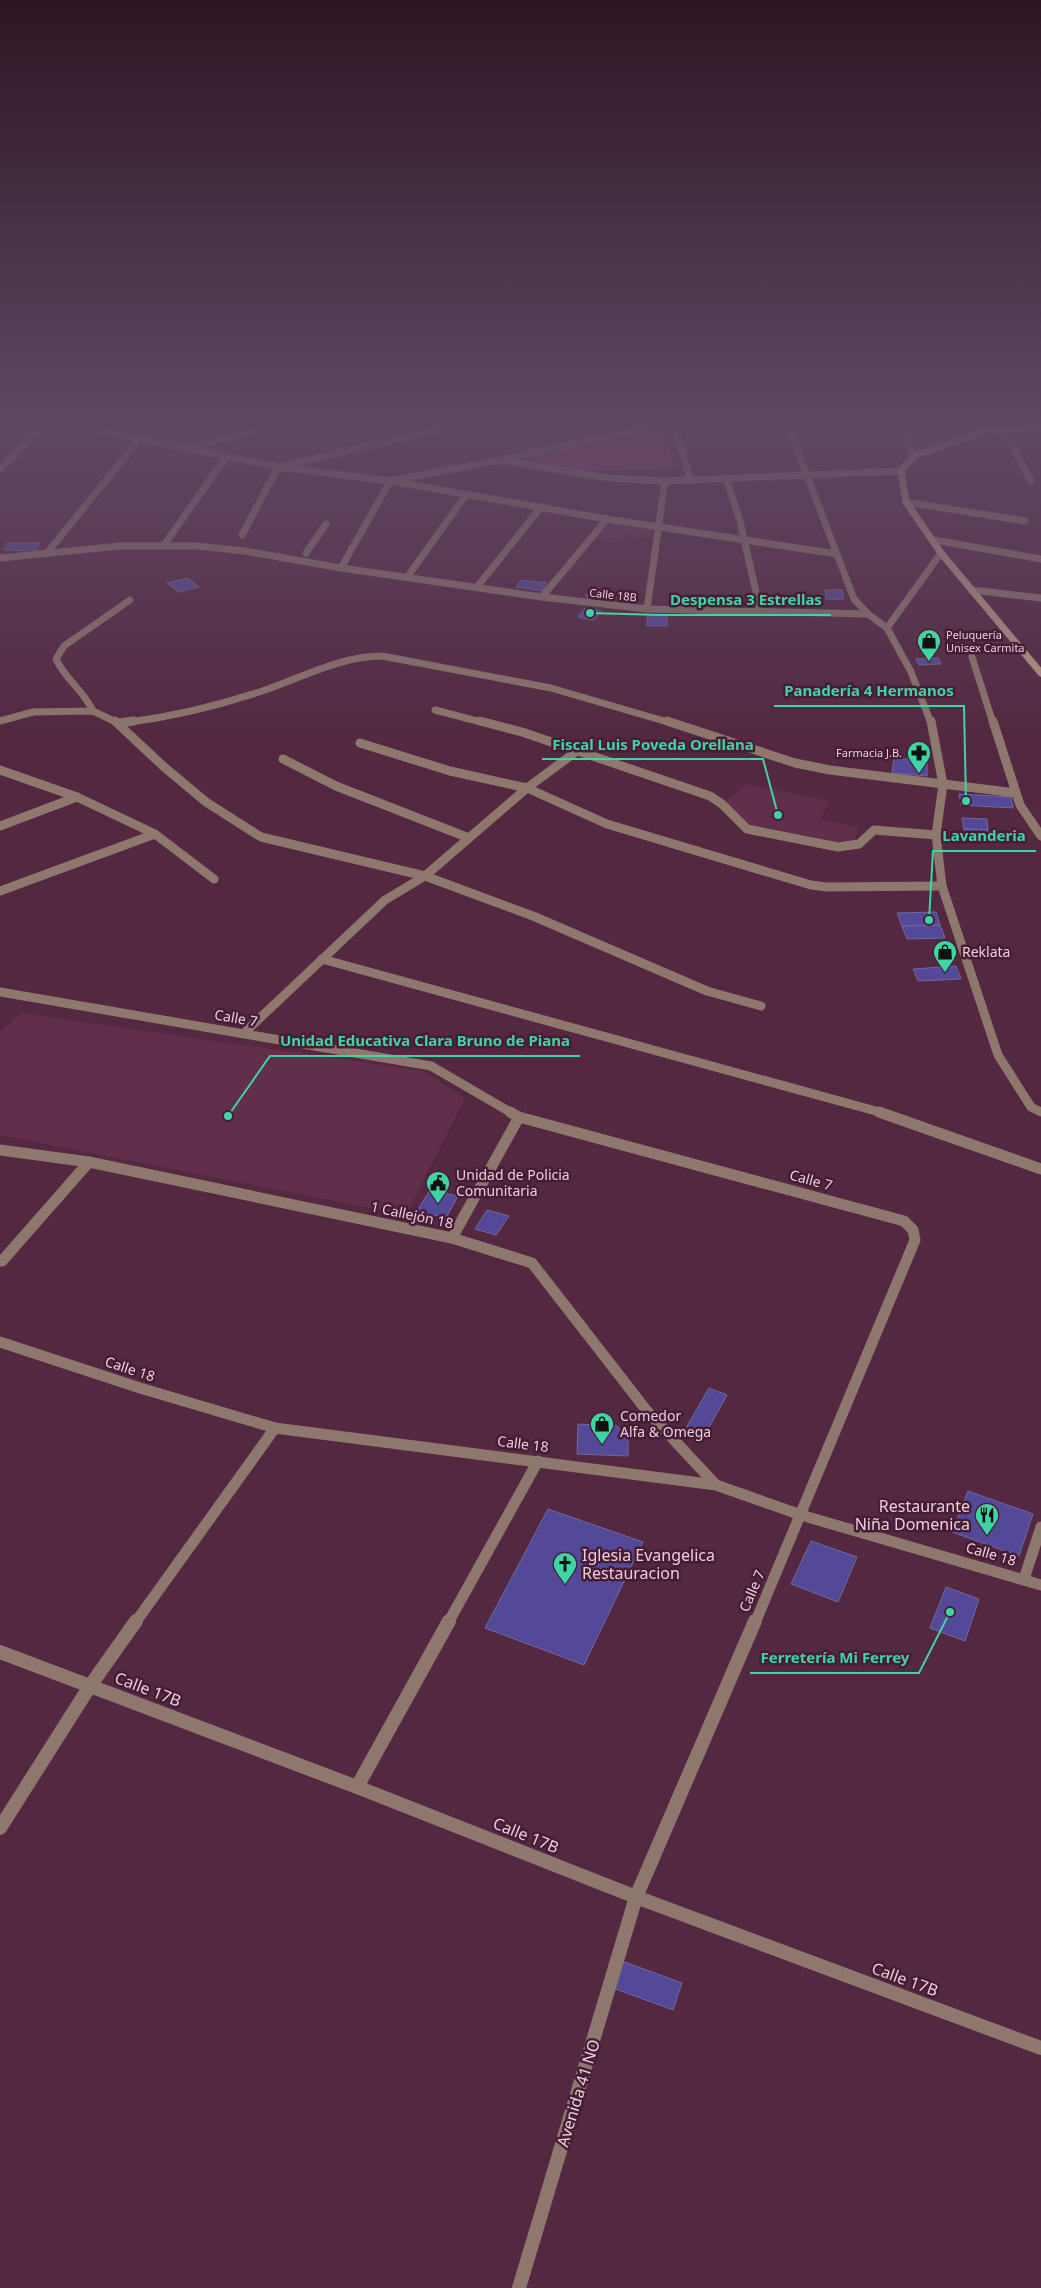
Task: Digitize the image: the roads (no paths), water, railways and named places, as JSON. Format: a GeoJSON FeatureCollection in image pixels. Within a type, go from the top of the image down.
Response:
{"type":"FeatureCollection","features":[{"type":"Feature","properties":{"kind":"street"},"geometry":{"type":"LineString","coordinates":[[47,553],[66,530]]}},
{"type":"Feature","properties":{"kind":"street"},"geometry":{"type":"LineString","coordinates":[[164,545],[175,530]]}},
{"type":"Feature","properties":{"kind":"street"},"geometry":{"type":"LineString","coordinates":[[242,535],[245,530]]}},
{"type":"Feature","properties":{"kind":"street"},"geometry":{"type":"LineString","coordinates":[[306,553],[322,530]]}},
{"type":"Feature","properties":{"kind":"street"},"geometry":{"type":"LineString","coordinates":[[341,568],[363,530]]}},
{"type":"Feature","properties":{"kind":"street"},"geometry":{"type":"LineString","coordinates":[[408,576],[441,530]]}},
{"type":"Feature","properties":{"kind":"street"},"geometry":{"type":"LineString","coordinates":[[477,587],[523,530]]}},
{"type":"Feature","properties":{"kind":"street"},"geometry":{"type":"LineString","coordinates":[[542,597],[598,530]]}},
{"type":"Feature","properties":{"kind":"street"},"geometry":{"type":"LineString","coordinates":[[647,609],[660,530]]}},
{"type":"Feature","properties":{"kind":"street"},"geometry":{"type":"LineString","coordinates":[[677,530],[837,554]]}},
{"type":"Feature","properties":{"kind":"street"},"geometry":{"type":"LineString","coordinates":[[742,530],[760,610]]}},
{"type":"Feature","properties":{"kind":"street"},"geometry":{"type":"LineString","coordinates":[[828,530],[854,599],[868,614],[887,628],[911,672],[932,724],[943,784],[936,835],[942,886],[998,1055],[1031,1107],[1041,1112]]}},
{"type":"Feature","properties":{"kind":"street"},"geometry":{"type":"LineString","coordinates":[[926,530],[941,554],[1041,673]]}},
{"type":"Feature","properties":{"kind":"street"},"geometry":{"type":"LineString","coordinates":[[934,540],[1041,559]]}},
{"type":"Feature","properties":{"kind":"street","name":"Calle 18B"},"geometry":{"type":"LineString","coordinates":[[0,558],[120,546],[164,545],[245,551],[341,568],[408,576],[542,597],[647,609],[760,610],[868,614]]}},
{"type":"Feature","properties":{"kind":"street"},"geometry":{"type":"LineString","coordinates":[[887,628],[941,554]]}},
{"type":"Feature","properties":{"kind":"street"},"geometry":{"type":"LineString","coordinates":[[971,590],[1041,598]]}},
{"type":"Feature","properties":{"kind":"street"},"geometry":{"type":"LineString","coordinates":[[93,711],[89,698],[61,672],[56,658],[64,646],[130,600]]}},
{"type":"Feature","properties":{"kind":"street"},"geometry":{"type":"LineString","coordinates":[[119,722],[155,720],[208,707],[269,688],[347,660],[365,656],[382,656],[551,688],[712,734],[795,763],[830,770],[1016,793]]}},
{"type":"Feature","properties":{"kind":"street"},"geometry":{"type":"LineString","coordinates":[[972,657],[1020,805],[1041,836]]}},
{"type":"Feature","properties":{"kind":"street"},"geometry":{"type":"LineString","coordinates":[[435,710],[522,732],[710,796],[729,809],[737,823],[748,829],[838,847],[852,847],[862,844],[874,830],[936,835]]}},
{"type":"Feature","properties":{"kind":"street"},"geometry":{"type":"LineString","coordinates":[[0,721],[33,712],[93,711],[119,722],[163,766],[206,802],[261,837],[425,876],[533,916],[707,990],[761,1006]]}},
{"type":"Feature","properties":{"kind":"street"},"geometry":{"type":"LineString","coordinates":[[360,743],[450,771],[527,788],[607,824],[811,885],[827,887],[942,886]]}},
{"type":"Feature","properties":{"kind":"street"},"geometry":{"type":"LineString","coordinates":[[243,1034],[385,900],[425,876],[527,788],[577,751]]}},
{"type":"Feature","properties":{"kind":"street"},"geometry":{"type":"LineString","coordinates":[[283,760],[336,786],[469,838]]}},
{"type":"Feature","properties":{"kind":"street"},"geometry":{"type":"LineString","coordinates":[[0,770],[76,797],[154,834],[214,879]]}},
{"type":"Feature","properties":{"kind":"street"},"geometry":{"type":"LineString","coordinates":[[0,826],[76,797]]}},
{"type":"Feature","properties":{"kind":"street"},"geometry":{"type":"LineString","coordinates":[[0,890],[154,834]]}},
{"type":"Feature","properties":{"kind":"street"},"geometry":{"type":"LineString","coordinates":[[322,959],[875,1110],[1041,1169]]}},
{"type":"Feature","properties":{"kind":"street","name":"Calle 7"},"geometry":{"type":"LineString","coordinates":[[0,992],[431,1066],[519,1117],[904,1221],[913,1230],[914,1240],[801,1515],[636,1897]]}},
{"type":"Feature","properties":{"kind":"street"},"geometry":{"type":"LineString","coordinates":[[452,1238],[519,1117]]}},
{"type":"Feature","properties":{"kind":"street","name":"1 Callejón 18"},"geometry":{"type":"LineString","coordinates":[[0,1150],[89,1162],[452,1238],[532,1263],[647,1412],[716,1485]]}},
{"type":"Feature","properties":{"kind":"street"},"geometry":{"type":"LineString","coordinates":[[2,1261],[89,1162]]}},
{"type":"Feature","properties":{"kind":"street","name":"Calle 18"},"geometry":{"type":"LineString","coordinates":[[0,1342],[140,1388],[275,1428],[716,1485],[801,1515],[1041,1585]]}},
{"type":"Feature","properties":{"kind":"street"},"geometry":{"type":"LineString","coordinates":[[0,1828],[90,1686],[275,1428]]}},
{"type":"Feature","properties":{"kind":"street"},"geometry":{"type":"LineString","coordinates":[[356,1787],[538,1461]]}},
{"type":"Feature","properties":{"kind":"street"},"geometry":{"type":"LineString","coordinates":[[1024,1579],[1041,1527]]}},
{"type":"Feature","properties":{"kind":"street","name":"Calle 17B"},"geometry":{"type":"LineString","coordinates":[[0,1652],[356,1787],[636,1897],[1041,2048]]}},
{"type":"Feature","properties":{"kind":"street","name":"Avenida 41 NO"},"geometry":{"type":"LineString","coordinates":[[519,2288],[636,1897]]}},
{"type":"Feature","properties":{"kind":"place","name":"Despensa 3 Estrellas"},"geometry":{"type":"Point","coordinates":[590,613]}},
{"type":"Feature","properties":{"kind":"place","name":"Peluquería Unisex Carmita"},"geometry":{"type":"Point","coordinates":[929,662]}},
{"type":"Feature","properties":{"kind":"place","name":"Farmacia J.B."},"geometry":{"type":"Point","coordinates":[919,774]}},
{"type":"Feature","properties":{"kind":"place","name":"Panadería 4 Hermanos"},"geometry":{"type":"Point","coordinates":[966,801]}},
{"type":"Feature","properties":{"kind":"place","name":"Fiscal Luis Poveda Orellana"},"geometry":{"type":"Point","coordinates":[778,815]}},
{"type":"Feature","properties":{"kind":"place","name":"Lavanderia"},"geometry":{"type":"Point","coordinates":[929,920]}},
{"type":"Feature","properties":{"kind":"place","name":"Reklata"},"geometry":{"type":"Point","coordinates":[945,973]}},
{"type":"Feature","properties":{"kind":"place","name":"Unidad Educativa Clara Bruno de Piana"},"geometry":{"type":"Point","coordinates":[228,1116]}},
{"type":"Feature","properties":{"kind":"place","name":"Unidad de Policia Comunitaria"},"geometry":{"type":"Point","coordinates":[438,1204]}},
{"type":"Feature","properties":{"kind":"place","name":"Comedor Alfa & Omega"},"geometry":{"type":"Point","coordinates":[602,1445]}},
{"type":"Feature","properties":{"kind":"place","name":"Restaurante Niña Domenica"},"geometry":{"type":"Point","coordinates":[987,1536]}},
{"type":"Feature","properties":{"kind":"place","name":"Iglesia Evangelica Restauracion"},"geometry":{"type":"Point","coordinates":[565,1585]}},
{"type":"Feature","properties":{"kind":"place","name":"Ferretería Mi Ferrey"},"geometry":{"type":"Point","coordinates":[950,1612]}}]}
